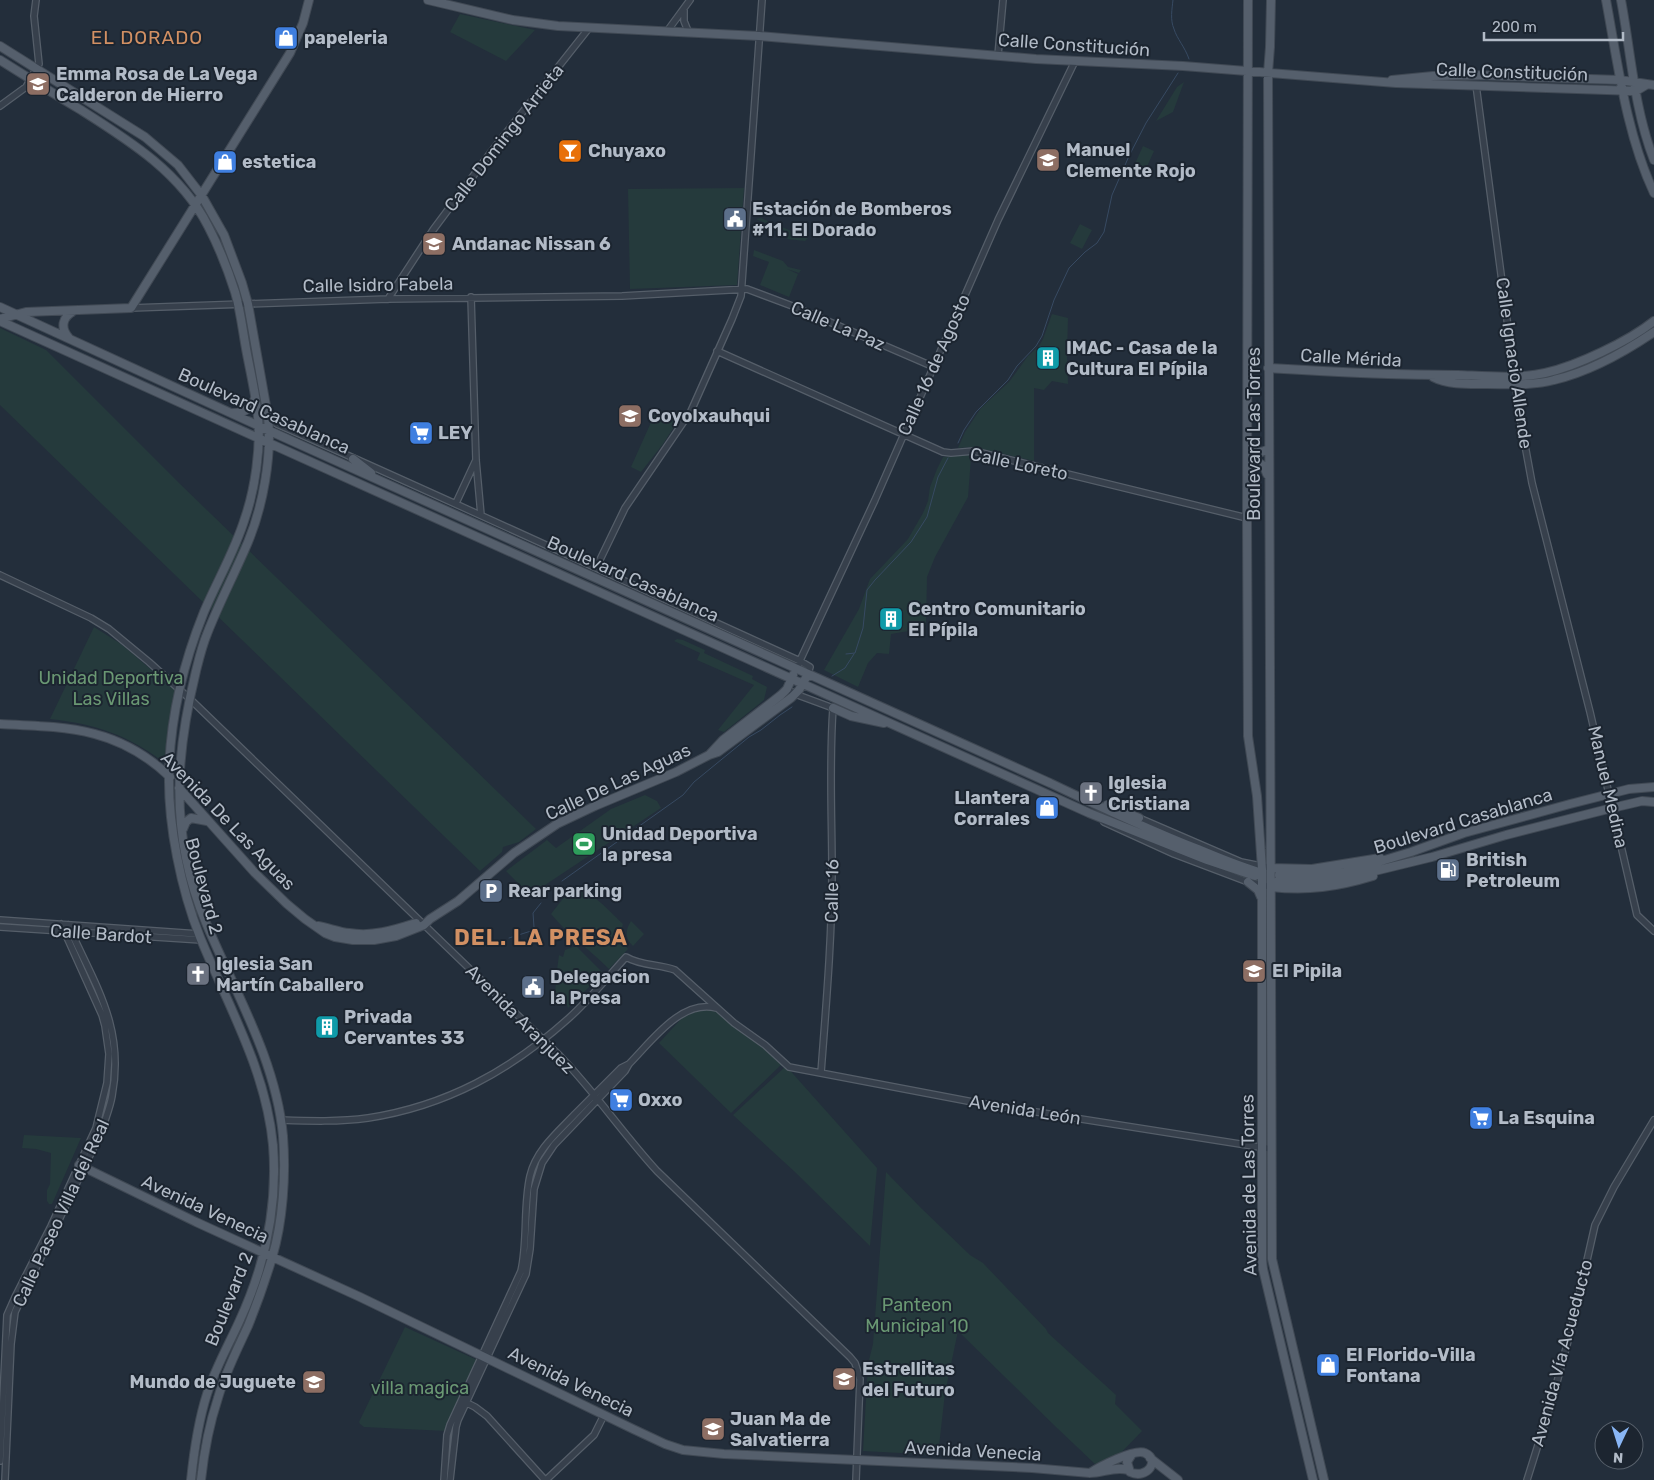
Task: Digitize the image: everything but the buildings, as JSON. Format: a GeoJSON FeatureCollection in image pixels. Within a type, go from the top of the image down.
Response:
{"type":"FeatureCollection","features":[{"type":"Feature","properties":{"kind":"main road"},"geometry":{"type":"LineString","coordinates":[[131,308],[290,52],[303,23],[309,0]]}},
{"type":"Feature","properties":{"kind":"main road","name":"Calle Constitución"},"geometry":{"type":"LineString","coordinates":[[428,0],[448,3],[513,20],[558,26],[759,36],[998,56],[1248,71],[1396,83],[1636,91]]}},
{"type":"Feature","properties":{"kind":"main road","name":"Boulevard Las Torres"},"geometry":{"type":"LineString","coordinates":[[1248,0],[1248,741],[1257,796],[1258,871],[1262,885]]}},
{"type":"Feature","properties":{"kind":"main road","name":"Boulevard Las Torres"},"geometry":{"type":"LineString","coordinates":[[1271,0],[1268,73],[1271,887]]}},
{"type":"Feature","properties":{"kind":"main road"},"geometry":{"type":"LineString","coordinates":[[1606,0],[1622,90],[1639,155],[1654,193]]}},
{"type":"Feature","properties":{"kind":"main road"},"geometry":{"type":"LineString","coordinates":[[1621,0],[1636,91],[1644,129],[1654,160]]}},
{"type":"Feature","properties":{"kind":"main road","name":"Boulevard 2"},"geometry":{"type":"LineString","coordinates":[[0,46],[151,141],[178,165],[202,196],[224,235],[242,283],[248,304],[270,431],[262,494],[256,519],[249,540],[206,637],[190,699],[181,753],[180,816],[188,863],[200,906],[261,1049],[278,1102],[284,1149],[284,1171],[277,1233],[244,1311],[217,1367],[206,1397],[193,1454],[191,1480]]}},
{"type":"Feature","properties":{"kind":"main road","name":"Boulevard 2"},"geometry":{"type":"LineString","coordinates":[[0,60],[130,141],[163,168],[196,206],[207,223],[235,292],[255,396],[259,426],[252,498],[238,540],[205,610],[191,646],[171,738],[169,776],[171,817],[187,897],[200,937],[251,1052],[267,1108],[273,1149],[274,1181],[268,1255],[250,1322],[218,1398],[204,1455],[201,1480]]}},
{"type":"Feature","properties":{"kind":"main road","name":"Calle Constitución"},"geometry":{"type":"LineString","coordinates":[[1387,82],[1404,78],[1472,75],[1620,80],[1650,85]]}},
{"type":"Feature","properties":{"kind":"main road"},"geometry":{"type":"LineString","coordinates":[[1636,91],[1650,85]]}},
{"type":"Feature","properties":{"kind":"main road","name":"Boulevard Casablanca"},"geometry":{"type":"LineString","coordinates":[[0,307],[1090,801],[1119,816],[1242,867],[1258,871]]}},
{"type":"Feature","properties":{"kind":"main road","name":"Calle Isidro Fabela"},"geometry":{"type":"LineString","coordinates":[[0,320],[26,312],[131,308]]}},
{"type":"Feature","properties":{"kind":"main road"},"geometry":{"type":"LineString","coordinates":[[70,340],[64,332],[64,321],[74,311]]}},
{"type":"Feature","properties":{"kind":"main road","name":"Boulevard Casablanca"},"geometry":{"type":"LineString","coordinates":[[0,320],[1089,813],[1207,860],[1258,871]]}},
{"type":"Feature","properties":{"kind":"main road"},"geometry":{"type":"LineString","coordinates":[[1441,378],[1544,373],[1571,365],[1614,346],[1654,321]]}},
{"type":"Feature","properties":{"kind":"main road"},"geometry":{"type":"LineString","coordinates":[[1441,378],[1477,384],[1531,384],[1554,380],[1582,371],[1611,357],[1654,332]]}},
{"type":"Feature","properties":{"kind":"main road","name":"Calle Mérida"},"geometry":{"type":"LineString","coordinates":[[1268,368],[1441,378]]}},
{"type":"Feature","properties":{"kind":"main road"},"geometry":{"type":"LineString","coordinates":[[229,412],[246,411],[254,402],[255,396]]}},
{"type":"Feature","properties":{"kind":"main road"},"geometry":{"type":"LineString","coordinates":[[1247,435],[1250,446],[1254,451],[1261,453],[1268,449]]}},
{"type":"Feature","properties":{"kind":"main road"},"geometry":{"type":"LineString","coordinates":[[353,459],[380,480]]}},
{"type":"Feature","properties":{"kind":"main road"},"geometry":{"type":"LineString","coordinates":[[1247,477],[1252,465],[1259,463],[1264,466],[1269,478]]}},
{"type":"Feature","properties":{"kind":"main road","name":"Calle De Las Aguas"},"geometry":{"type":"LineString","coordinates":[[709,755],[723,740],[787,689],[796,669]]}},
{"type":"Feature","properties":{"kind":"main road","name":"Calle De Las Aguas"},"geometry":{"type":"LineString","coordinates":[[540,835],[576,814],[676,772],[724,749],[795,694],[808,674]]}},
{"type":"Feature","properties":{"kind":"main road"},"geometry":{"type":"LineString","coordinates":[[833,708],[851,716],[896,726]]}},
{"type":"Feature","properties":{"kind":"main road","name":"Avenida De Las Aguas"},"geometry":{"type":"LineString","coordinates":[[0,724],[54,726],[90,732],[136,751],[169,776],[208,821],[287,904],[325,933],[335,937],[361,940],[389,938],[425,922],[458,901],[500,864],[540,835]]}},
{"type":"Feature","properties":{"kind":"main road","name":"Boulevard Casablanca"},"geometry":{"type":"LineString","coordinates":[[1654,788],[1628,789],[1464,833],[1345,872],[1279,878],[1308,882],[1342,879],[1612,808],[1642,801],[1654,802]]}},
{"type":"Feature","properties":{"kind":"main road"},"geometry":{"type":"LineString","coordinates":[[1090,801],[1105,804],[1139,818]]}},
{"type":"Feature","properties":{"kind":"main road"},"geometry":{"type":"LineString","coordinates":[[182,831],[186,822],[191,818],[208,821]]}},
{"type":"Feature","properties":{"kind":"main road"},"geometry":{"type":"LineString","coordinates":[[1271,868],[1312,869],[1368,859],[1392,858]]}},
{"type":"Feature","properties":{"kind":"main road"},"geometry":{"type":"LineString","coordinates":[[1271,887],[1299,889],[1336,886],[1378,875],[1395,866]]}},
{"type":"Feature","properties":{"kind":"main road"},"geometry":{"type":"LineString","coordinates":[[1248,882],[1258,890],[1262,901]]}},
{"type":"Feature","properties":{"kind":"main road","name":"Avenida de Las Torres"},"geometry":{"type":"LineString","coordinates":[[1262,885],[1263,1269],[1313,1480]]}},
{"type":"Feature","properties":{"kind":"main road","name":"Avenida de Las Torres"},"geometry":{"type":"LineString","coordinates":[[1271,887],[1271,1232],[1273,1269],[1324,1480]]}},
{"type":"Feature","properties":{"kind":"main road","name":"Avenida Venecia"},"geometry":{"type":"LineString","coordinates":[[81,1166],[665,1444],[693,1452],[1032,1468],[1090,1474],[1120,1468],[1128,1470]]}},
{"type":"Feature","properties":{"kind":"main road"},"geometry":{"type":"LineString","coordinates":[[1090,1474],[1097,1468],[1132,1454],[1143,1452],[1178,1480]]}},
{"type":"Feature","properties":{"kind":"main road"},"geometry":{"type":"LineString","coordinates":[[1132,1454],[1127,1462],[1128,1470],[1140,1478],[1150,1471],[1152,1466],[1150,1458]]}},
{"type":"Feature","properties":{"kind":"street"},"geometry":{"type":"LineString","coordinates":[[0,106],[21,92],[37,69],[40,60],[35,24],[36,0]]}},
{"type":"Feature","properties":{"kind":"street"},"geometry":{"type":"LineString","coordinates":[[668,30],[690,0]]}},
{"type":"Feature","properties":{"kind":"street"},"geometry":{"type":"LineString","coordinates":[[596,568],[625,508],[691,410],[732,319],[742,289],[762,0]]}},
{"type":"Feature","properties":{"kind":"street"},"geometry":{"type":"LineString","coordinates":[[998,56],[1003,0]]}},
{"type":"Feature","properties":{"kind":"street"},"geometry":{"type":"LineString","coordinates":[[684,10],[684,21],[688,32]]}},
{"type":"Feature","properties":{"kind":"street","name":"Calle Domingo Arrieta"},"geometry":{"type":"LineString","coordinates":[[388,299],[433,230],[491,152],[590,28]]}},
{"type":"Feature","properties":{"kind":"street","name":"Calle 16 de Agosto"},"geometry":{"type":"LineString","coordinates":[[796,669],[904,434],[998,220],[1075,61]]}},
{"type":"Feature","properties":{"kind":"street","name":"Calle Ignacio Allende"},"geometry":{"type":"LineString","coordinates":[[1476,85],[1516,384],[1532,483],[1571,637]]}},
{"type":"Feature","properties":{"kind":"street","name":"Calle Isidro Fabela"},"geometry":{"type":"LineString","coordinates":[[131,308],[388,299],[622,296],[742,289]]}},
{"type":"Feature","properties":{"kind":"street","name":"Calle La Paz"},"geometry":{"type":"LineString","coordinates":[[742,289],[751,289],[934,367]]}},
{"type":"Feature","properties":{"kind":"street"},"geometry":{"type":"LineString","coordinates":[[471,298],[476,460],[481,515]]}},
{"type":"Feature","properties":{"kind":"street","name":"Calle Loreto"},"geometry":{"type":"LineString","coordinates":[[717,352],[947,453],[974,451],[1247,518]]}},
{"type":"Feature","properties":{"kind":"street"},"geometry":{"type":"LineString","coordinates":[[268,417],[277,424],[353,459],[456,503],[800,661],[810,667],[808,674]]}},
{"type":"Feature","properties":{"kind":"street"},"geometry":{"type":"LineString","coordinates":[[456,503],[476,460]]}},
{"type":"Feature","properties":{"kind":"street","name":"Avenida Aranjuez"},"geometry":{"type":"LineString","coordinates":[[0,575],[101,624],[128,644],[190,699],[425,922],[571,1068],[638,1151],[657,1171],[855,1363],[860,1379],[856,1480]]}},
{"type":"Feature","properties":{"kind":"street","name":"Manuel Medina"},"geometry":{"type":"LineString","coordinates":[[1571,637],[1637,915],[1654,931]]}},
{"type":"Feature","properties":{"kind":"street"},"geometry":{"type":"LineString","coordinates":[[787,689],[795,694],[833,708]]}},
{"type":"Feature","properties":{"kind":"street","name":"Calle 16"},"geometry":{"type":"LineString","coordinates":[[821,1073],[831,935],[833,708]]}},
{"type":"Feature","properties":{"kind":"street"},"geometry":{"type":"LineString","coordinates":[[1089,813],[1112,826],[1174,854],[1248,882],[1271,887]]}},
{"type":"Feature","properties":{"kind":"street"},"geometry":{"type":"LineString","coordinates":[[1139,818],[1258,871],[1271,868]]}},
{"type":"Feature","properties":{"kind":"street","name":"Calle Bardot"},"geometry":{"type":"LineString","coordinates":[[0,920],[200,937]]}},
{"type":"Feature","properties":{"kind":"street","name":"Calle Paseo Villa del Real"},"geometry":{"type":"LineString","coordinates":[[5,1480],[13,1319],[81,1166],[98,1122],[107,1083],[108,1054],[102,1015],[61,924]]}},
{"type":"Feature","properties":{"kind":"street","name":"Calle Paseo Villa del Real"},"geometry":{"type":"LineString","coordinates":[[0,1461],[7,1315],[81,1166],[102,1130],[112,1098],[115,1071],[113,1032],[105,1005],[68,925]]}},
{"type":"Feature","properties":{"kind":"street","name":"Calle Bardot"},"geometry":{"type":"LineString","coordinates":[[0,927],[200,937]]}},
{"type":"Feature","properties":{"kind":"street","name":"Avenida León"},"geometry":{"type":"LineString","coordinates":[[542,1040],[570,1017],[626,957],[640,963],[667,966],[676,970],[734,1023],[765,1044],[787,1065],[1010,1108],[1272,1149]]}},
{"type":"Feature","properties":{"kind":"street"},"geometry":{"type":"LineString","coordinates":[[444,1480],[447,1435],[450,1425],[526,1274],[530,1257],[534,1189],[541,1164],[554,1145],[622,1068],[629,1064],[666,1026],[681,1014],[695,1008],[706,1006],[718,1009]]}},
{"type":"Feature","properties":{"kind":"street"},"geometry":{"type":"LineString","coordinates":[[281,1120],[347,1120],[368,1118],[420,1106],[478,1083],[515,1061],[542,1040]]}},
{"type":"Feature","properties":{"kind":"street","name":"Avenida Vía Acueducto"},"geometry":{"type":"LineString","coordinates":[[1527,1480],[1572,1326],[1595,1225],[1614,1187],[1654,1120]]}},
{"type":"Feature","properties":{"kind":"street"},"geometry":{"type":"LineString","coordinates":[[450,1480],[456,1427],[463,1402]]}},
{"type":"Feature","properties":{"kind":"street"},"geometry":{"type":"LineString","coordinates":[[463,1402],[475,1407],[487,1416],[545,1480],[594,1435],[604,1415]]}},
{"type":"Feature","properties":{"kind":"green space"},"geometry":{"type":"Polygon","coordinates":[[[460,14],[535,30],[506,61],[450,32],[460,14]]]}},
{"type":"Feature","properties":{"kind":"green space"},"geometry":{"type":"Polygon","coordinates":[[[1184,82],[1173,112],[1156,121],[1177,87],[1184,82]]]}},
{"type":"Feature","properties":{"kind":"green space"},"geometry":{"type":"Polygon","coordinates":[[[1143,146],[1154,151],[1145,171],[1134,166],[1143,146]]]}},
{"type":"Feature","properties":{"kind":"green space"},"geometry":{"type":"Polygon","coordinates":[[[744,188],[737,285],[630,289],[628,189],[744,188]]]}},
{"type":"Feature","properties":{"kind":"green space"},"geometry":{"type":"Polygon","coordinates":[[[761,218],[808,238],[805,241],[787,239],[789,233],[756,219],[761,218]]]}},
{"type":"Feature","properties":{"kind":"green space"},"geometry":{"type":"Polygon","coordinates":[[[1080,224],[1092,230],[1082,249],[1070,243],[1080,224]]]}},
{"type":"Feature","properties":{"kind":"green space"},"geometry":{"type":"Polygon","coordinates":[[[754,250],[783,261],[788,267],[801,270],[799,273],[787,269],[798,274],[789,297],[760,285],[769,262],[753,256],[754,250]]]}},
{"type":"Feature","properties":{"kind":"green space"},"geometry":{"type":"Polygon","coordinates":[[[1052,314],[1068,318],[1068,384],[1052,381],[1044,390],[1034,388],[1034,461],[973,447],[958,448],[965,432],[981,408],[1009,382],[1028,356],[1039,346],[1052,314]]]}},
{"type":"Feature","properties":{"kind":"green space"},"geometry":{"type":"Polygon","coordinates":[[[0,328],[46,350],[178,482],[536,829],[519,842],[503,847],[502,852],[480,871],[0,405],[0,328]]]}},
{"type":"Feature","properties":{"kind":"green space"},"geometry":{"type":"Polygon","coordinates":[[[657,409],[679,419],[663,444],[641,472],[631,467],[657,409]]]}},
{"type":"Feature","properties":{"kind":"green space"},"geometry":{"type":"Polygon","coordinates":[[[968,454],[971,458],[968,497],[935,557],[927,577],[926,625],[920,629],[891,634],[889,654],[877,653],[868,663],[858,687],[824,670],[859,609],[870,579],[908,539],[923,513],[928,501],[930,487],[943,457],[968,454]]]}},
{"type":"Feature","properties":{"kind":"green space","name":"Unidad Deportiva Las Villas"},"geometry":{"type":"Polygon","coordinates":[[[94,627],[121,644],[175,690],[168,729],[165,763],[138,745],[111,732],[82,724],[50,719],[94,627]]]}},
{"type":"Feature","properties":{"kind":"green space"},"geometry":{"type":"Polygon","coordinates":[[[677,639],[705,650],[704,653],[753,676],[752,679],[767,687],[764,700],[724,732],[718,730],[754,685],[697,660],[700,653],[674,641],[677,639]]]}},
{"type":"Feature","properties":{"kind":"green space","name":"Unidad Deportiva la presa"},"geometry":{"type":"Polygon","coordinates":[[[645,795],[657,801],[661,808],[530,895],[506,871],[547,840],[556,848],[611,809],[645,795]]]}},
{"type":"Feature","properties":{"kind":"green space"},"geometry":{"type":"Polygon","coordinates":[[[572,887],[594,897],[623,924],[622,938],[628,949],[609,969],[551,914],[572,887]]]}},
{"type":"Feature","properties":{"kind":"green space"},"geometry":{"type":"Polygon","coordinates":[[[631,921],[644,934],[633,946],[628,940],[627,934],[631,921]]]}},
{"type":"Feature","properties":{"kind":"green space"},"geometry":{"type":"Polygon","coordinates":[[[576,946],[603,973],[568,1008],[566,1002],[554,1001],[557,974],[561,974],[561,970],[557,970],[559,955],[563,957],[565,950],[576,946]]]}},
{"type":"Feature","properties":{"kind":"green space"},"geometry":{"type":"Polygon","coordinates":[[[702,1009],[715,1011],[783,1063],[731,1113],[659,1043],[682,1018],[702,1009]]]}},
{"type":"Feature","properties":{"kind":"green space"},"geometry":{"type":"Polygon","coordinates":[[[786,1066],[877,1168],[870,1246],[795,1172],[733,1115],[786,1066]]]}},
{"type":"Feature","properties":{"kind":"green space"},"geometry":{"type":"Polygon","coordinates":[[[24,1135],[81,1138],[52,1204],[49,1204],[47,1201],[47,1190],[50,1184],[51,1153],[22,1148],[24,1135]]]}},
{"type":"Feature","properties":{"kind":"green space","name":"Panteon Municipal 10"},"geometry":{"type":"Polygon","coordinates":[[[886,1172],[970,1255],[983,1263],[1048,1333],[1116,1395],[1115,1404],[1142,1431],[1117,1457],[1095,1464],[958,1331],[945,1393],[938,1455],[863,1451],[868,1364],[873,1344],[886,1172]]]}},
{"type":"Feature","properties":{"kind":"green space","name":"villa magica"},"geometry":{"type":"Polygon","coordinates":[[[405,1327],[477,1360],[452,1412],[446,1431],[364,1427],[359,1422],[405,1327]]]}},
{"type":"Feature","properties":{"kind":"waterway"},"geometry":{"type":"LineString","coordinates":[[1173,0],[1173,26],[1189,59]]}},
{"type":"Feature","properties":{"kind":"waterway"},"geometry":{"type":"LineString","coordinates":[[958,443],[976,412],[1008,380],[1017,366],[1036,346],[1042,336],[1054,300],[1069,268],[1097,243],[1104,232],[1112,195],[1129,156],[1146,123],[1178,73]]}},
{"type":"Feature","properties":{"kind":"waterway"},"geometry":{"type":"LineString","coordinates":[[846,654],[855,653],[863,628],[867,590],[911,542],[927,517],[938,477],[948,458]]}},
{"type":"Feature","properties":{"kind":"waterway"},"geometry":{"type":"LineString","coordinates":[[832,676],[845,668],[854,654]]}},
{"type":"Feature","properties":{"kind":"waterway"},"geometry":{"type":"LineString","coordinates":[[562,881],[683,795],[694,782],[749,737],[792,707]]}},
{"type":"Feature","properties":{"kind":"waterway"},"geometry":{"type":"LineString","coordinates":[[509,938],[531,931],[534,927],[533,913],[541,903]]}},
{"type":"Feature","properties":{"kind":"place","name":"papeleria"},"geometry":{"type":"Point","coordinates":[286,38]}},
{"type":"Feature","properties":{"kind":"place","name":"Emma Rosa de La Vega Calderon de Hierro"},"geometry":{"type":"Point","coordinates":[38,84]}},
{"type":"Feature","properties":{"kind":"place","name":"Chuyaxo"},"geometry":{"type":"Point","coordinates":[570,151]}},
{"type":"Feature","properties":{"kind":"place","name":"Manuel Clemente Rojo"},"geometry":{"type":"Point","coordinates":[1048,160]}},
{"type":"Feature","properties":{"kind":"place","name":"estetica"},"geometry":{"type":"Point","coordinates":[225,162]}},
{"type":"Feature","properties":{"kind":"place","name":"Estación de Bomberos #11. El Dorado"},"geometry":{"type":"Point","coordinates":[735,219]}},
{"type":"Feature","properties":{"kind":"place","name":"Andanac Nissan 6"},"geometry":{"type":"Point","coordinates":[434,244]}},
{"type":"Feature","properties":{"kind":"place","name":"IMAC - Casa de la Cultura El Pípila"},"geometry":{"type":"Point","coordinates":[1048,358]}},
{"type":"Feature","properties":{"kind":"place","name":"Coyolxauhqui"},"geometry":{"type":"Point","coordinates":[630,416]}},
{"type":"Feature","properties":{"kind":"place","name":"LEY"},"geometry":{"type":"Point","coordinates":[421,433]}},
{"type":"Feature","properties":{"kind":"place","name":"Centro Comunitario El Pípila"},"geometry":{"type":"Point","coordinates":[891,619]}},
{"type":"Feature","properties":{"kind":"place","name":"Iglesia Cristiana"},"geometry":{"type":"Point","coordinates":[1091,793]}},
{"type":"Feature","properties":{"kind":"place","name":"Llantera Corrales"},"geometry":{"type":"Point","coordinates":[1047,808]}},
{"type":"Feature","properties":{"kind":"place","name":"Unidad Deportiva la presa"},"geometry":{"type":"Point","coordinates":[584,844]}},
{"type":"Feature","properties":{"kind":"place","name":"British Petroleum"},"geometry":{"type":"Point","coordinates":[1448,870]}},
{"type":"Feature","properties":{"kind":"place","name":"Rear parking"},"geometry":{"type":"Point","coordinates":[491,891]}},
{"type":"Feature","properties":{"kind":"place","name":"El Pipila"},"geometry":{"type":"Point","coordinates":[1254,971]}},
{"type":"Feature","properties":{"kind":"place","name":"Iglesia San Martín Caballero"},"geometry":{"type":"Point","coordinates":[198,974]}},
{"type":"Feature","properties":{"kind":"place","name":"Delegacion la Presa"},"geometry":{"type":"Point","coordinates":[533,987]}},
{"type":"Feature","properties":{"kind":"place","name":"Privada Cervantes 33"},"geometry":{"type":"Point","coordinates":[327,1027]}},
{"type":"Feature","properties":{"kind":"place","name":"Oxxo"},"geometry":{"type":"Point","coordinates":[621,1100]}},
{"type":"Feature","properties":{"kind":"place","name":"La Esquina"},"geometry":{"type":"Point","coordinates":[1481,1118]}},
{"type":"Feature","properties":{"kind":"place","name":"El Florido-Villa Fontana"},"geometry":{"type":"Point","coordinates":[1328,1365]}},
{"type":"Feature","properties":{"kind":"place","name":"Estrellitas del Futuro"},"geometry":{"type":"Point","coordinates":[844,1379]}},
{"type":"Feature","properties":{"kind":"place","name":"Mundo de Juguete"},"geometry":{"type":"Point","coordinates":[314,1382]}},
{"type":"Feature","properties":{"kind":"place","name":"Juan Ma de Salvatierra"},"geometry":{"type":"Point","coordinates":[713,1429]}},
{"type":"Feature","properties":{"kind":"district","name":"EL DORADO"},"geometry":{"type":"Point","coordinates":[147,37]}},
{"type":"Feature","properties":{"kind":"district","name":"DEL. LA PRESA"},"geometry":{"type":"Point","coordinates":[541,937]}}]}
